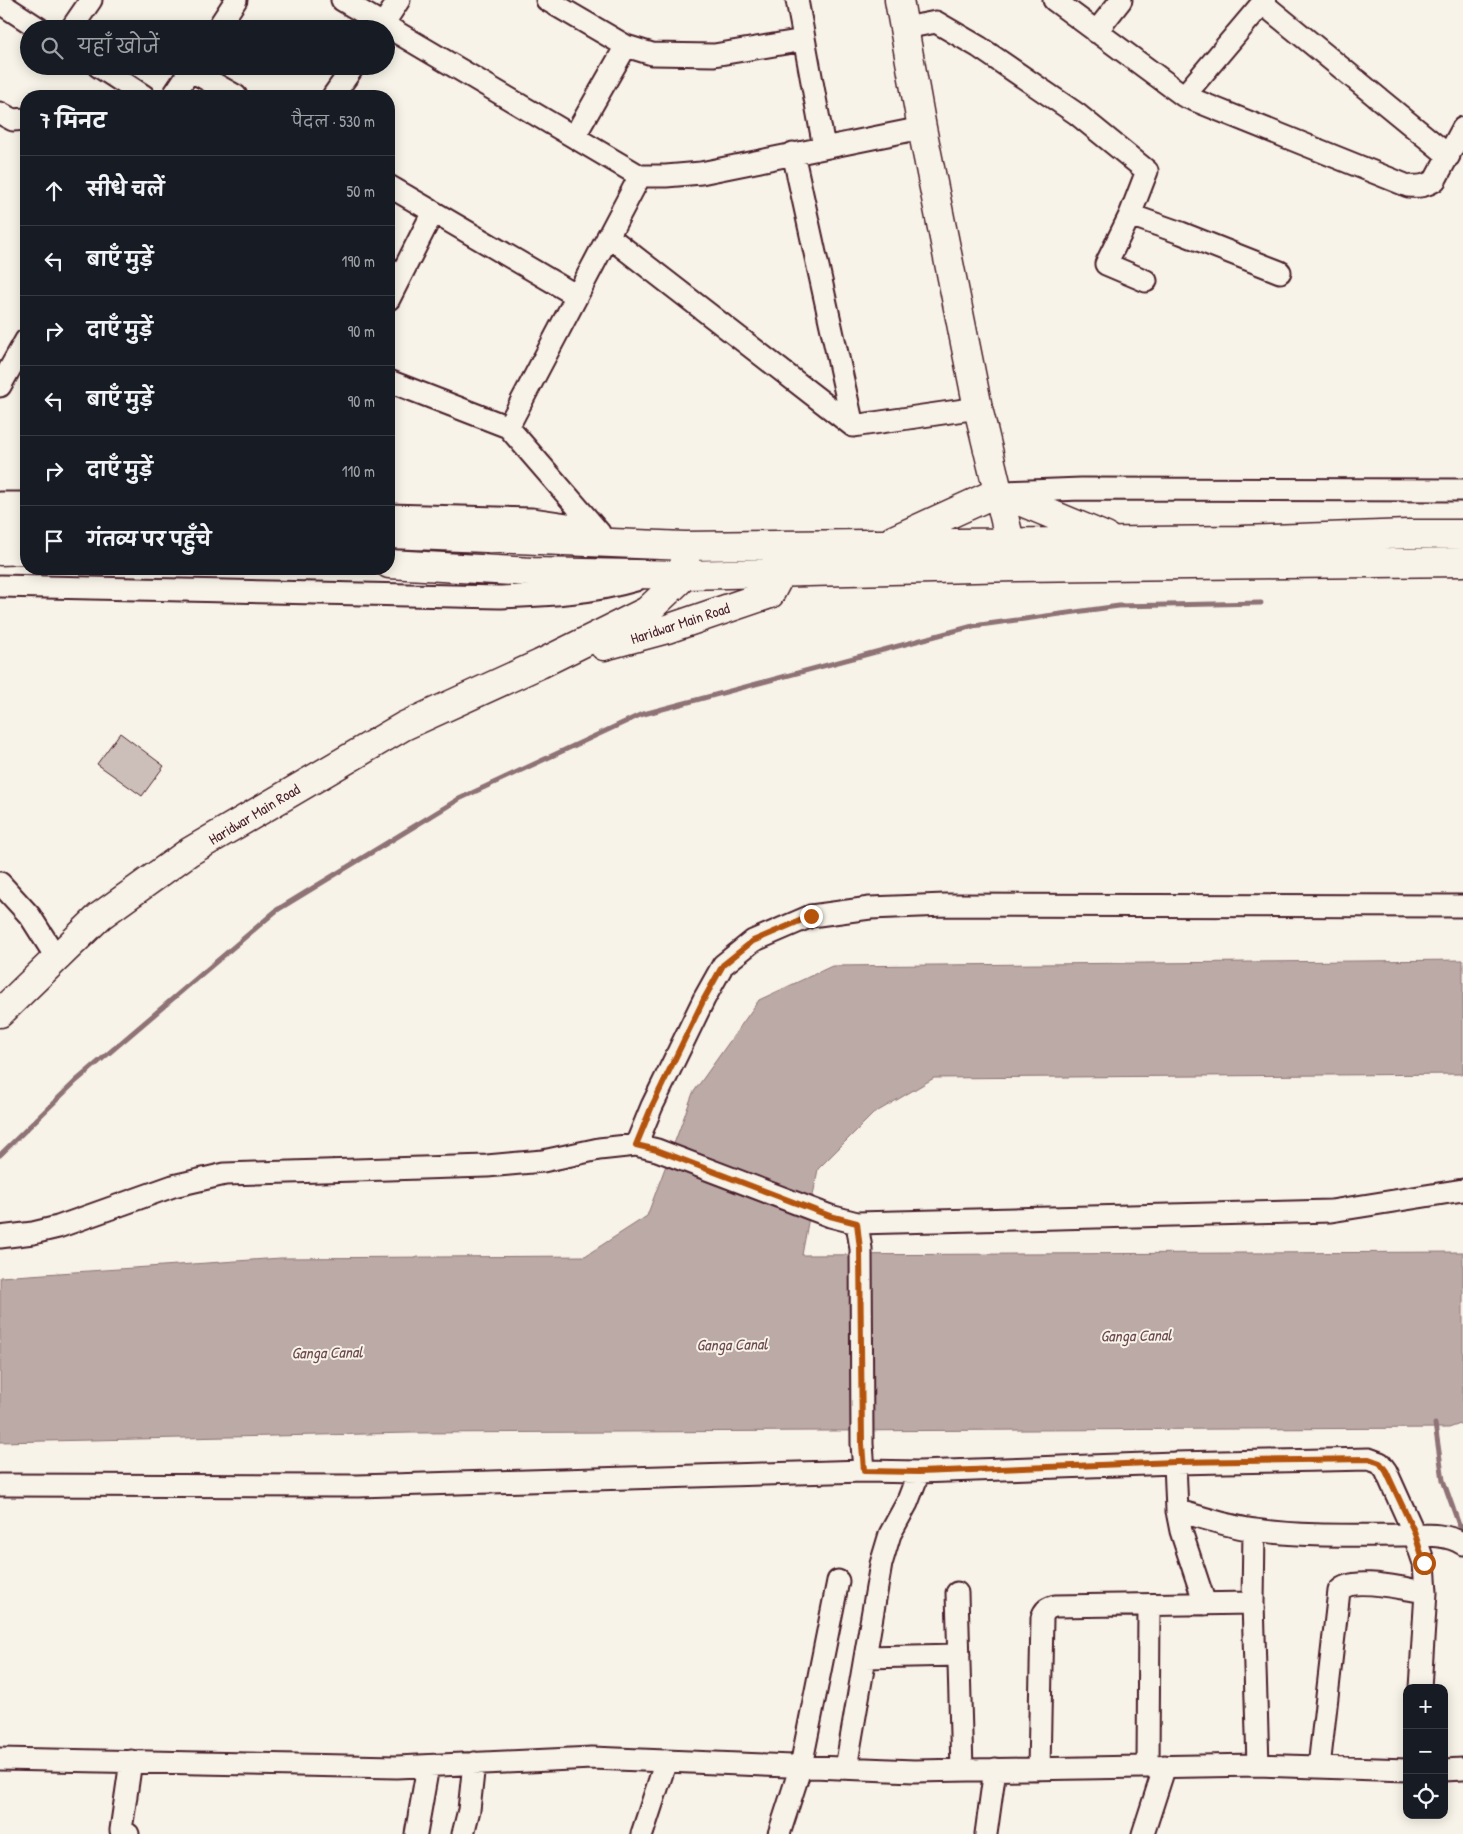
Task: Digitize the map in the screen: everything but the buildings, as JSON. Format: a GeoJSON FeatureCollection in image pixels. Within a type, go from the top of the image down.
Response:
{"type":"FeatureCollection","features":[{"type":"Feature","properties":{"kind":"main road"},"geometry":{"type":"LineString","coordinates":[[900,0],[922,128],[978,408],[1013,554]]}},
{"type":"Feature","properties":{"kind":"main road"},"geometry":{"type":"LineString","coordinates":[[884,545],[998,492],[1117,541]]}},
{"type":"Feature","properties":{"kind":"main road"},"geometry":{"type":"LineString","coordinates":[[0,524],[20,523]]}},
{"type":"Feature","properties":{"kind":"main road"},"geometry":{"type":"LineString","coordinates":[[395,534],[685,546],[884,545],[1013,554],[1463,562]]}},
{"type":"Feature","properties":{"kind":"main road"},"geometry":{"type":"LineString","coordinates":[[395,564],[532,572],[650,575],[781,573],[1013,554],[1117,541],[1241,540],[1463,534]]}},
{"type":"Feature","properties":{"kind":"main road","name":"Haridwar Main Road"},"geometry":{"type":"LineString","coordinates":[[540,664],[667,629],[770,594],[781,573],[782,545]]}},
{"type":"Feature","properties":{"kind":"main road"},"geometry":{"type":"LineString","coordinates":[[685,546],[685,575]]}},
{"type":"Feature","properties":{"kind":"main road"},"geometry":{"type":"LineString","coordinates":[[0,551],[20,550]]}},
{"type":"Feature","properties":{"kind":"main road","name":"Haridwar Main Road"},"geometry":{"type":"LineString","coordinates":[[0,1013],[100,916],[189,852],[404,726],[540,664],[647,611],[685,575]]}},
{"type":"Feature","properties":{"kind":"street"},"geometry":{"type":"LineString","coordinates":[[77,20],[91,0]]}},
{"type":"Feature","properties":{"kind":"street"},"geometry":{"type":"LineString","coordinates":[[223,20],[236,0]]}},
{"type":"Feature","properties":{"kind":"street"},"geometry":{"type":"LineString","coordinates":[[342,0],[371,20]]}},
{"type":"Feature","properties":{"kind":"street"},"geometry":{"type":"LineString","coordinates":[[386,20],[399,0]]}},
{"type":"Feature","properties":{"kind":"street"},"geometry":{"type":"LineString","coordinates":[[547,0],[626,46],[652,54],[714,56],[804,40]]}},
{"type":"Feature","properties":{"kind":"street"},"geometry":{"type":"LineString","coordinates":[[797,0],[824,147]]}},
{"type":"Feature","properties":{"kind":"street"},"geometry":{"type":"LineString","coordinates":[[1054,0],[1184,96],[1408,186],[1420,187],[1435,180],[1463,128]]}},
{"type":"Feature","properties":{"kind":"street"},"geometry":{"type":"LineString","coordinates":[[1096,32],[1120,0]]}},
{"type":"Feature","properties":{"kind":"street"},"geometry":{"type":"LineString","coordinates":[[1184,96],[1264,1],[1449,156]]}},
{"type":"Feature","properties":{"kind":"street"},"geometry":{"type":"LineString","coordinates":[[0,3],[26,20]]}},
{"type":"Feature","properties":{"kind":"street"},"geometry":{"type":"LineString","coordinates":[[905,28],[936,22],[979,48],[1077,114],[1147,171],[1130,215],[1106,264],[1146,281]]}},
{"type":"Feature","properties":{"kind":"street"},"geometry":{"type":"LineString","coordinates":[[395,35],[640,176],[666,176],[701,172],[922,128]]}},
{"type":"Feature","properties":{"kind":"street"},"geometry":{"type":"LineString","coordinates":[[574,137],[626,46]]}},
{"type":"Feature","properties":{"kind":"street"},"geometry":{"type":"LineString","coordinates":[[112,75],[135,90]]}},
{"type":"Feature","properties":{"kind":"street"},"geometry":{"type":"LineString","coordinates":[[177,90],[187,75]]}},
{"type":"Feature","properties":{"kind":"street"},"geometry":{"type":"LineString","coordinates":[[203,75],[227,90]]}},
{"type":"Feature","properties":{"kind":"street"},"geometry":{"type":"LineString","coordinates":[[336,90],[347,75]]}},
{"type":"Feature","properties":{"kind":"street"},"geometry":{"type":"LineString","coordinates":[[0,112],[13,120],[20,120]]}},
{"type":"Feature","properties":{"kind":"street"},"geometry":{"type":"LineString","coordinates":[[793,153],[853,426]]}},
{"type":"Feature","properties":{"kind":"street"},"geometry":{"type":"LineString","coordinates":[[508,427],[640,176]]}},
{"type":"Feature","properties":{"kind":"street"},"geometry":{"type":"LineString","coordinates":[[395,190],[577,296]]}},
{"type":"Feature","properties":{"kind":"street"},"geometry":{"type":"LineString","coordinates":[[395,287],[433,212]]}},
{"type":"Feature","properties":{"kind":"street"},"geometry":{"type":"LineString","coordinates":[[1130,215],[1280,272]]}},
{"type":"Feature","properties":{"kind":"street"},"geometry":{"type":"LineString","coordinates":[[608,236],[853,426],[978,408]]}},
{"type":"Feature","properties":{"kind":"street"},"geometry":{"type":"LineString","coordinates":[[0,386],[20,351]]}},
{"type":"Feature","properties":{"kind":"street"},"geometry":{"type":"LineString","coordinates":[[395,384],[508,427],[598,532]]}},
{"type":"Feature","properties":{"kind":"street"},"geometry":{"type":"LineString","coordinates":[[998,492],[1081,489],[1463,490]]}},
{"type":"Feature","properties":{"kind":"street"},"geometry":{"type":"LineString","coordinates":[[0,503],[20,503]]}},
{"type":"Feature","properties":{"kind":"street"},"geometry":{"type":"LineString","coordinates":[[395,515],[532,519],[573,524],[598,532],[624,544]]}},
{"type":"Feature","properties":{"kind":"street"},"geometry":{"type":"LineString","coordinates":[[0,586],[500,597],[570,594],[612,587],[650,575]]}},
{"type":"Feature","properties":{"kind":"street"},"geometry":{"type":"LineString","coordinates":[[0,883],[30,916],[56,958]]}},
{"type":"Feature","properties":{"kind":"street"},"geometry":{"type":"LineString","coordinates":[[636,1145],[652,1106],[686,1035],[723,965],[753,941],[811,916],[870,908],[945,905],[1463,906]]}},
{"type":"Feature","properties":{"kind":"street"},"geometry":{"type":"LineString","coordinates":[[0,1237],[58,1228],[173,1186],[225,1174],[487,1166],[543,1161],[599,1149],[636,1145],[657,1150],[830,1216],[857,1223],[1331,1211],[1463,1190]]}},
{"type":"Feature","properties":{"kind":"street"},"geometry":{"type":"LineString","coordinates":[[857,1223],[860,1249],[862,1444],[864,1471]]}},
{"type":"Feature","properties":{"kind":"street"},"geometry":{"type":"LineString","coordinates":[[0,1485],[358,1486],[864,1471],[919,1472],[1175,1462],[1369,1459],[1380,1463],[1386,1471],[1415,1535],[1424,1563],[1426,1592],[1420,1684]]}},
{"type":"Feature","properties":{"kind":"street"},"geometry":{"type":"LineString","coordinates":[[1175,1462],[1177,1511],[1181,1531],[1205,1604]]}},
{"type":"Feature","properties":{"kind":"street"},"geometry":{"type":"LineString","coordinates":[[846,1768],[881,1564],[890,1534],[908,1503],[919,1472]]}},
{"type":"Feature","properties":{"kind":"street"},"geometry":{"type":"LineString","coordinates":[[1177,1511],[1254,1530],[1312,1535],[1415,1535],[1456,1539],[1463,1544]]}},
{"type":"Feature","properties":{"kind":"street"},"geometry":{"type":"LineString","coordinates":[[1254,1530],[1253,1603],[1258,1765]]}},
{"type":"Feature","properties":{"kind":"street"},"geometry":{"type":"LineString","coordinates":[[779,1834],[801,1766],[838,1581]]}},
{"type":"Feature","properties":{"kind":"street"},"geometry":{"type":"LineString","coordinates":[[1319,1767],[1339,1591],[1345,1586],[1362,1583],[1426,1592]]}},
{"type":"Feature","properties":{"kind":"street"},"geometry":{"type":"LineString","coordinates":[[957,1593],[962,1770]]}},
{"type":"Feature","properties":{"kind":"street"},"geometry":{"type":"LineString","coordinates":[[1039,1768],[1042,1618],[1044,1612],[1049,1608],[1056,1606],[1253,1603]]}},
{"type":"Feature","properties":{"kind":"street"},"geometry":{"type":"LineString","coordinates":[[1143,1834],[1156,1766],[1149,1605]]}},
{"type":"Feature","properties":{"kind":"street"},"geometry":{"type":"LineString","coordinates":[[865,1657],[959,1655]]}},
{"type":"Feature","properties":{"kind":"street"},"geometry":{"type":"LineString","coordinates":[[0,1759],[397,1767],[592,1758],[914,1771],[1258,1765],[1403,1770]]}},
{"type":"Feature","properties":{"kind":"street"},"geometry":{"type":"LineString","coordinates":[[123,1833],[131,1761]]}},
{"type":"Feature","properties":{"kind":"street"},"geometry":{"type":"LineString","coordinates":[[642,1834],[666,1761]]}},
{"type":"Feature","properties":{"kind":"street"},"geometry":{"type":"LineString","coordinates":[[463,1834],[469,1810],[474,1764]]}},
{"type":"Feature","properties":{"kind":"street"},"geometry":{"type":"LineString","coordinates":[[416,1834],[428,1766]]}},
{"type":"Feature","properties":{"kind":"street"},"geometry":{"type":"LineString","coordinates":[[986,1834],[995,1769]]}},
{"type":"Feature","properties":{"kind":"street"},"geometry":{"type":"LineString","coordinates":[[1448,1770],[1463,1769]]}},
{"type":"Feature","properties":{"kind":"water","name":"Ganga Canal"},"geometry":{"type":"Polygon","coordinates":[[[1463,960],[1463,1074],[934,1078],[873,1114],[818,1169],[802,1255],[1463,1252],[1463,1423],[1449,1428],[411,1433],[0,1442],[0,1277],[281,1258],[585,1256],[647,1216],[693,1093],[759,1000],[832,966],[1463,960]]]}},
{"type":"Feature","properties":{"kind":"waterway"},"geometry":{"type":"LineString","coordinates":[[0,1155],[76,1081],[277,910],[459,799],[640,715],[973,626],[1119,606],[1261,603]]}},
{"type":"Feature","properties":{"kind":"waterway"},"geometry":{"type":"LineString","coordinates":[[1435,1424],[1443,1480],[1459,1525],[1463,1528]]}},
{"type":"Feature","properties":{"kind":"route"},"geometry":{"type":"LineString","coordinates":[[811,916],[753,941],[723,965],[704,999],[652,1106],[636,1145],[657,1150],[830,1216],[857,1223],[860,1249],[862,1444],[864,1471],[919,1472],[1175,1462],[1369,1459],[1380,1463],[1386,1471],[1414,1531],[1424,1563]]}}]}
